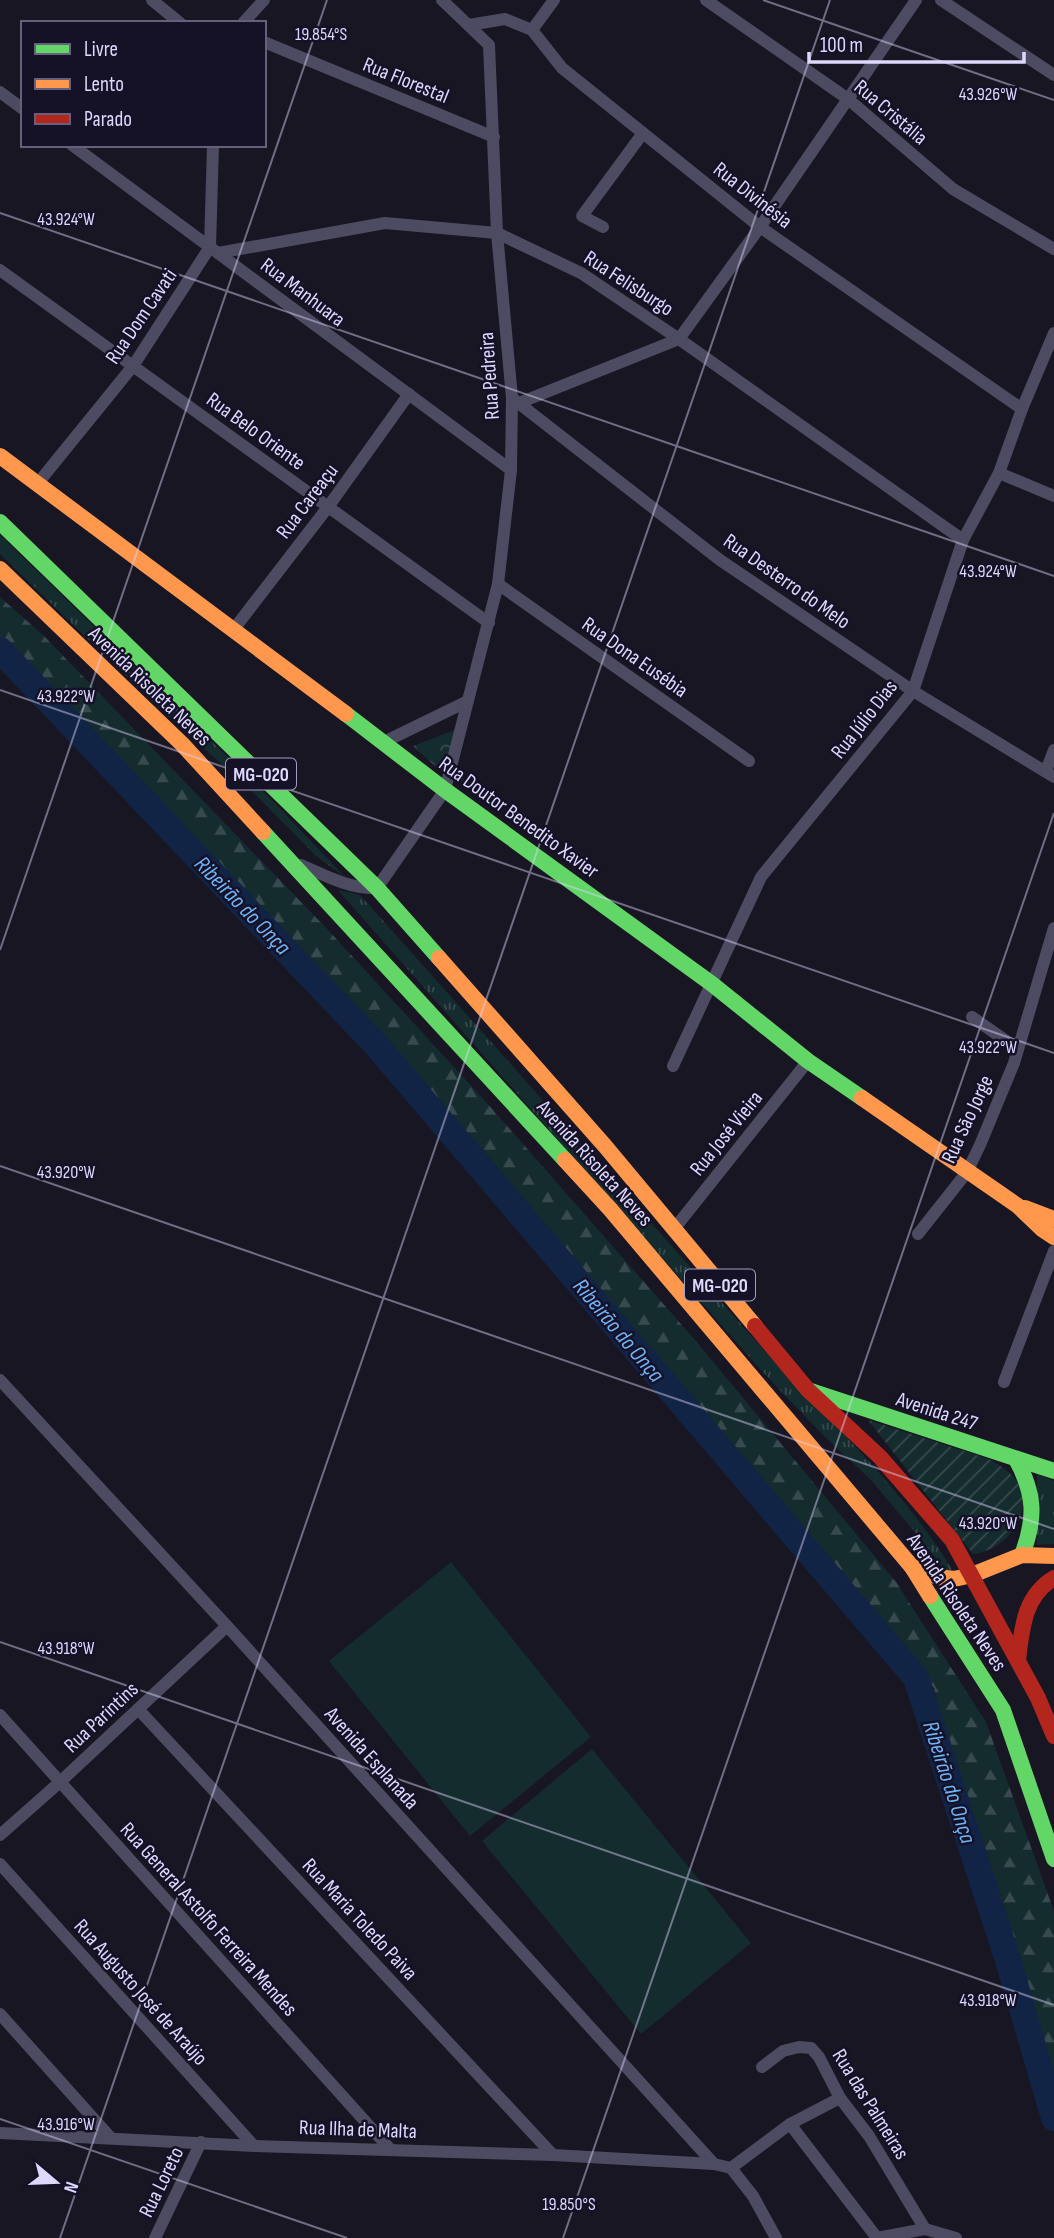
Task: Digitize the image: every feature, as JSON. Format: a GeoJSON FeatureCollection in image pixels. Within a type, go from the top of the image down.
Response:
{"type":"FeatureCollection","features":[{"type":"Feature","properties":{"kind":"main road","name":"Rua Doutor Benedito Xavier"},"geometry":{"type":"LineString","coordinates":[[0,456],[234,629],[445,790],[712,984],[808,1061],[967,1172],[1018,1206],[1051,1223]]}},
{"type":"Feature","properties":{"kind":"main road","name":"Avenida Risoleta Neves"},"geometry":{"type":"LineString","coordinates":[[0,522],[377,888],[605,1146],[808,1390],[880,1457],[952,1540],[1038,1698],[1054,1736]]}},
{"type":"Feature","properties":{"kind":"main road","name":"Avenida Risoleta Neves"},"geometry":{"type":"LineString","coordinates":[[0,569],[183,744],[610,1209],[912,1567],[1003,1710],[1054,1859]]}},
{"type":"Feature","properties":{"kind":"main road","name":"Avenida 247"},"geometry":{"type":"LineString","coordinates":[[808,1390],[1054,1471]]}},
{"type":"Feature","properties":{"kind":"main road"},"geometry":{"type":"LineString","coordinates":[[1016,1459],[1026,1476],[1034,1516],[1023,1555]]}},
{"type":"Feature","properties":{"kind":"main road"},"geometry":{"type":"LineString","coordinates":[[912,1567],[938,1577],[954,1579],[972,1575],[1023,1555],[1054,1556]]}},
{"type":"Feature","properties":{"kind":"main road"},"geometry":{"type":"LineString","coordinates":[[1018,1660],[1024,1615],[1034,1596],[1054,1578]]}},
{"type":"Feature","properties":{"kind":"street"},"geometry":{"type":"LineString","coordinates":[[152,0],[178,21]]}},
{"type":"Feature","properties":{"kind":"street"},"geometry":{"type":"LineString","coordinates":[[245,21],[264,0]]}},
{"type":"Feature","properties":{"kind":"street"},"geometry":{"type":"LineString","coordinates":[[442,0],[468,25],[505,19],[532,30],[554,0]]}},
{"type":"Feature","properties":{"kind":"street","name":"Rua Cristália"},"geometry":{"type":"LineString","coordinates":[[706,0],[848,99],[953,189],[1054,249]]}},
{"type":"Feature","properties":{"kind":"street"},"geometry":{"type":"LineString","coordinates":[[515,400],[679,339],[760,227],[916,0]]}},
{"type":"Feature","properties":{"kind":"street"},"geometry":{"type":"LineString","coordinates":[[941,0],[1054,75]]}},
{"type":"Feature","properties":{"kind":"street","name":"Rua Pedreira"},"geometry":{"type":"LineString","coordinates":[[377,888],[445,790],[498,584],[511,470],[515,400],[497,233],[489,45],[468,25]]}},
{"type":"Feature","properties":{"kind":"street","name":"Rua Divinésia"},"geometry":{"type":"LineString","coordinates":[[532,30],[562,68],[760,227],[1022,409]]}},
{"type":"Feature","properties":{"kind":"street","name":"Rua Florestal"},"geometry":{"type":"LineString","coordinates":[[266,43],[494,137]]}},
{"type":"Feature","properties":{"kind":"street"},"geometry":{"type":"LineString","coordinates":[[0,92],[21,107]]}},
{"type":"Feature","properties":{"kind":"street"},"geometry":{"type":"LineString","coordinates":[[603,227],[582,216],[643,134]]}},
{"type":"Feature","properties":{"kind":"street","name":"Rua Manhuara"},"geometry":{"type":"LineString","coordinates":[[75,147],[511,470]]}},
{"type":"Feature","properties":{"kind":"street"},"geometry":{"type":"LineString","coordinates":[[213,147],[214,250]]}},
{"type":"Feature","properties":{"kind":"street","name":"Rua Felisburgo"},"geometry":{"type":"LineString","coordinates":[[214,250],[385,223],[497,233],[581,273],[963,540]]}},
{"type":"Feature","properties":{"kind":"street","name":"Rua Dom Cavati"},"geometry":{"type":"LineString","coordinates":[[38,483],[133,366],[214,250]]}},
{"type":"Feature","properties":{"kind":"street","name":"Rua Belo Oriente"},"geometry":{"type":"LineString","coordinates":[[0,270],[489,624]]}},
{"type":"Feature","properties":{"kind":"street","name":"Rua Júlio Dias"},"geometry":{"type":"LineString","coordinates":[[673,1066],[761,877],[913,691],[963,540],[999,473],[1054,333]]}},
{"type":"Feature","properties":{"kind":"street","name":"Rua Careaçu"},"geometry":{"type":"LineString","coordinates":[[234,629],[328,507],[408,394]]}},
{"type":"Feature","properties":{"kind":"street","name":"Rua Desterro do Melo"},"geometry":{"type":"LineString","coordinates":[[515,400],[720,560],[913,691],[1050,774]]}},
{"type":"Feature","properties":{"kind":"street"},"geometry":{"type":"LineString","coordinates":[[999,473],[1054,496]]}},
{"type":"Feature","properties":{"kind":"street","name":"Rua Dona Eusébia"},"geometry":{"type":"LineString","coordinates":[[498,584],[749,761]]}},
{"type":"Feature","properties":{"kind":"street"},"geometry":{"type":"LineString","coordinates":[[384,742],[468,701]]}},
{"type":"Feature","properties":{"kind":"street"},"geometry":{"type":"LineString","coordinates":[[1050,774],[1054,750]]}},
{"type":"Feature","properties":{"kind":"street"},"geometry":{"type":"LineString","coordinates":[[289,860],[349,884],[368,889],[377,888]]}},
{"type":"Feature","properties":{"kind":"street","name":"Rua São Jorge"},"geometry":{"type":"LineString","coordinates":[[918,1234],[967,1172],[980,1145],[1018,1049],[1054,928]]}},
{"type":"Feature","properties":{"kind":"street"},"geometry":{"type":"LineString","coordinates":[[972,1017],[1018,1049]]}},
{"type":"Feature","properties":{"kind":"street","name":"Rua José Vieira"},"geometry":{"type":"LineString","coordinates":[[674,1229],[808,1061]]}},
{"type":"Feature","properties":{"kind":"street"},"geometry":{"type":"LineString","coordinates":[[1004,1382],[1054,1251]]}},
{"type":"Feature","properties":{"kind":"street","name":"Avenida Esplanada"},"geometry":{"type":"LineString","coordinates":[[1,1383],[227,1626],[714,2164]]}},
{"type":"Feature","properties":{"kind":"street","name":"Rua Parintins"},"geometry":{"type":"LineString","coordinates":[[0,1835],[227,1626]]}},
{"type":"Feature","properties":{"kind":"street","name":"Rua Maria Toledo Paiva"},"geometry":{"type":"LineString","coordinates":[[138,1709],[553,2155]]}},
{"type":"Feature","properties":{"kind":"street","name":"Rua General Astolfo Ferreira Mendes"},"geometry":{"type":"LineString","coordinates":[[0,1714],[390,2149]]}},
{"type":"Feature","properties":{"kind":"street","name":"Rua Augusto José de Araújo"},"geometry":{"type":"LineString","coordinates":[[0,1864],[254,2146]]}},
{"type":"Feature","properties":{"kind":"street"},"geometry":{"type":"LineString","coordinates":[[0,2014],[110,2137]]}},
{"type":"Feature","properties":{"kind":"street","name":"Rua das Palmeiras"},"geometry":{"type":"LineString","coordinates":[[762,2067],[782,2051],[799,2047],[811,2048],[819,2057],[840,2098],[869,2136],[925,2229]]}},
{"type":"Feature","properties":{"kind":"street"},"geometry":{"type":"LineString","coordinates":[[776,2238],[753,2196],[731,2168],[790,2124],[840,2098]]}},
{"type":"Feature","properties":{"kind":"street"},"geometry":{"type":"LineString","coordinates":[[790,2124],[877,2238],[925,2229],[956,2238]]}},
{"type":"Feature","properties":{"kind":"street","name":"Rua Ilha de Malta"},"geometry":{"type":"LineString","coordinates":[[0,2133],[254,2146],[553,2155],[714,2164],[731,2168]]}},
{"type":"Feature","properties":{"kind":"street","name":"Rua Loreto"},"geometry":{"type":"LineString","coordinates":[[155,2238],[201,2142]]}},
{"type":"Feature","properties":{"kind":"green space"},"geometry":{"type":"Polygon","coordinates":[[[0,535],[274,802],[346,878],[316,856],[255,794],[158,707],[0,554],[0,535]]]}},
{"type":"Feature","properties":{"kind":"green space"},"geometry":{"type":"Polygon","coordinates":[[[0,597],[43,635],[330,932],[486,1102],[695,1340],[896,1582],[986,1722],[1054,1911],[1054,2099],[1009,1941],[946,1747],[934,1688],[868,1615],[471,1149],[302,960],[0,643],[0,597]]]}},
{"type":"Feature","properties":{"kind":"green space"},"geometry":{"type":"Polygon","coordinates":[[[458,729],[446,776],[413,746],[458,729]]]}},
{"type":"Feature","properties":{"kind":"green space"},"geometry":{"type":"Polygon","coordinates":[[[338,890],[360,895],[753,1338],[859,1450],[909,1508],[953,1571],[946,1573],[870,1479],[823,1435],[759,1368],[338,890]]]}},
{"type":"Feature","properties":{"kind":"green space"},"geometry":{"type":"Polygon","coordinates":[[[868,1420],[989,1459],[1004,1468],[1016,1480],[1022,1492],[1023,1504],[1015,1528],[997,1546],[973,1554],[868,1420]]]}},
{"type":"Feature","properties":{"kind":"green space"},"geometry":{"type":"Polygon","coordinates":[[[1037,1474],[1054,1481],[1054,1544],[1037,1545],[1037,1474]]]}},
{"type":"Feature","properties":{"kind":"green space"},"geometry":{"type":"Polygon","coordinates":[[[451,1562],[591,1737],[470,1836],[329,1661],[451,1562]]]}},
{"type":"Feature","properties":{"kind":"green space"},"geometry":{"type":"Polygon","coordinates":[[[592,1749],[751,1943],[641,2034],[482,1841],[592,1749]]]}},
{"type":"Feature","properties":{"kind":"waterway","name":"Ribeirão do Onça"},"geometry":{"type":"LineString","coordinates":[[0,650],[376,1045],[916,1678],[1007,1957],[1054,2118]]}},
{"type":"Feature","properties":{"kind":"traffic: fast"},"geometry":{"type":"LineString","coordinates":[[0,522],[377,888],[439,958]]}},
{"type":"Feature","properties":{"kind":"traffic: fast"},"geometry":{"type":"LineString","coordinates":[[346,714],[445,790],[712,984],[808,1061],[862,1098]]}},
{"type":"Feature","properties":{"kind":"traffic: fast"},"geometry":{"type":"LineString","coordinates":[[263,832],[565,1160]]}},
{"type":"Feature","properties":{"kind":"traffic: fast"},"geometry":{"type":"LineString","coordinates":[[811,1391],[1054,1471]]}},
{"type":"Feature","properties":{"kind":"traffic: fast"},"geometry":{"type":"LineString","coordinates":[[1016,1459],[1027,1484],[1031,1506],[1030,1529],[1022,1555]]}},
{"type":"Feature","properties":{"kind":"traffic: fast"},"geometry":{"type":"LineString","coordinates":[[930,1596],[1003,1710],[1054,1859]]}},
{"type":"Feature","properties":{"kind":"traffic: slow"},"geometry":{"type":"LineString","coordinates":[[0,456],[346,714]]}},
{"type":"Feature","properties":{"kind":"traffic: slow"},"geometry":{"type":"LineString","coordinates":[[0,569],[182,744],[263,832]]}},
{"type":"Feature","properties":{"kind":"traffic: slow"},"geometry":{"type":"LineString","coordinates":[[439,958],[605,1146],[755,1326]]}},
{"type":"Feature","properties":{"kind":"traffic: slow"},"geometry":{"type":"LineString","coordinates":[[862,1098],[1018,1206],[1054,1237]]}},
{"type":"Feature","properties":{"kind":"traffic: slow"},"geometry":{"type":"LineString","coordinates":[[565,1160],[610,1209],[912,1567],[930,1596]]}},
{"type":"Feature","properties":{"kind":"traffic: slow"},"geometry":{"type":"LineString","coordinates":[[1025,1208],[1054,1219]]}},
{"type":"Feature","properties":{"kind":"traffic: slow"},"geometry":{"type":"LineString","coordinates":[[912,1567],[938,1577],[954,1579],[972,1575],[1022,1555],[1054,1556]]}},
{"type":"Feature","properties":{"kind":"traffic: jam"},"geometry":{"type":"LineString","coordinates":[[755,1326],[808,1390],[880,1457],[952,1540],[1038,1698],[1054,1736]]}},
{"type":"Feature","properties":{"kind":"traffic: jam"},"geometry":{"type":"LineString","coordinates":[[1018,1660],[1023,1625],[1030,1603],[1044,1585],[1054,1578]]}}]}
